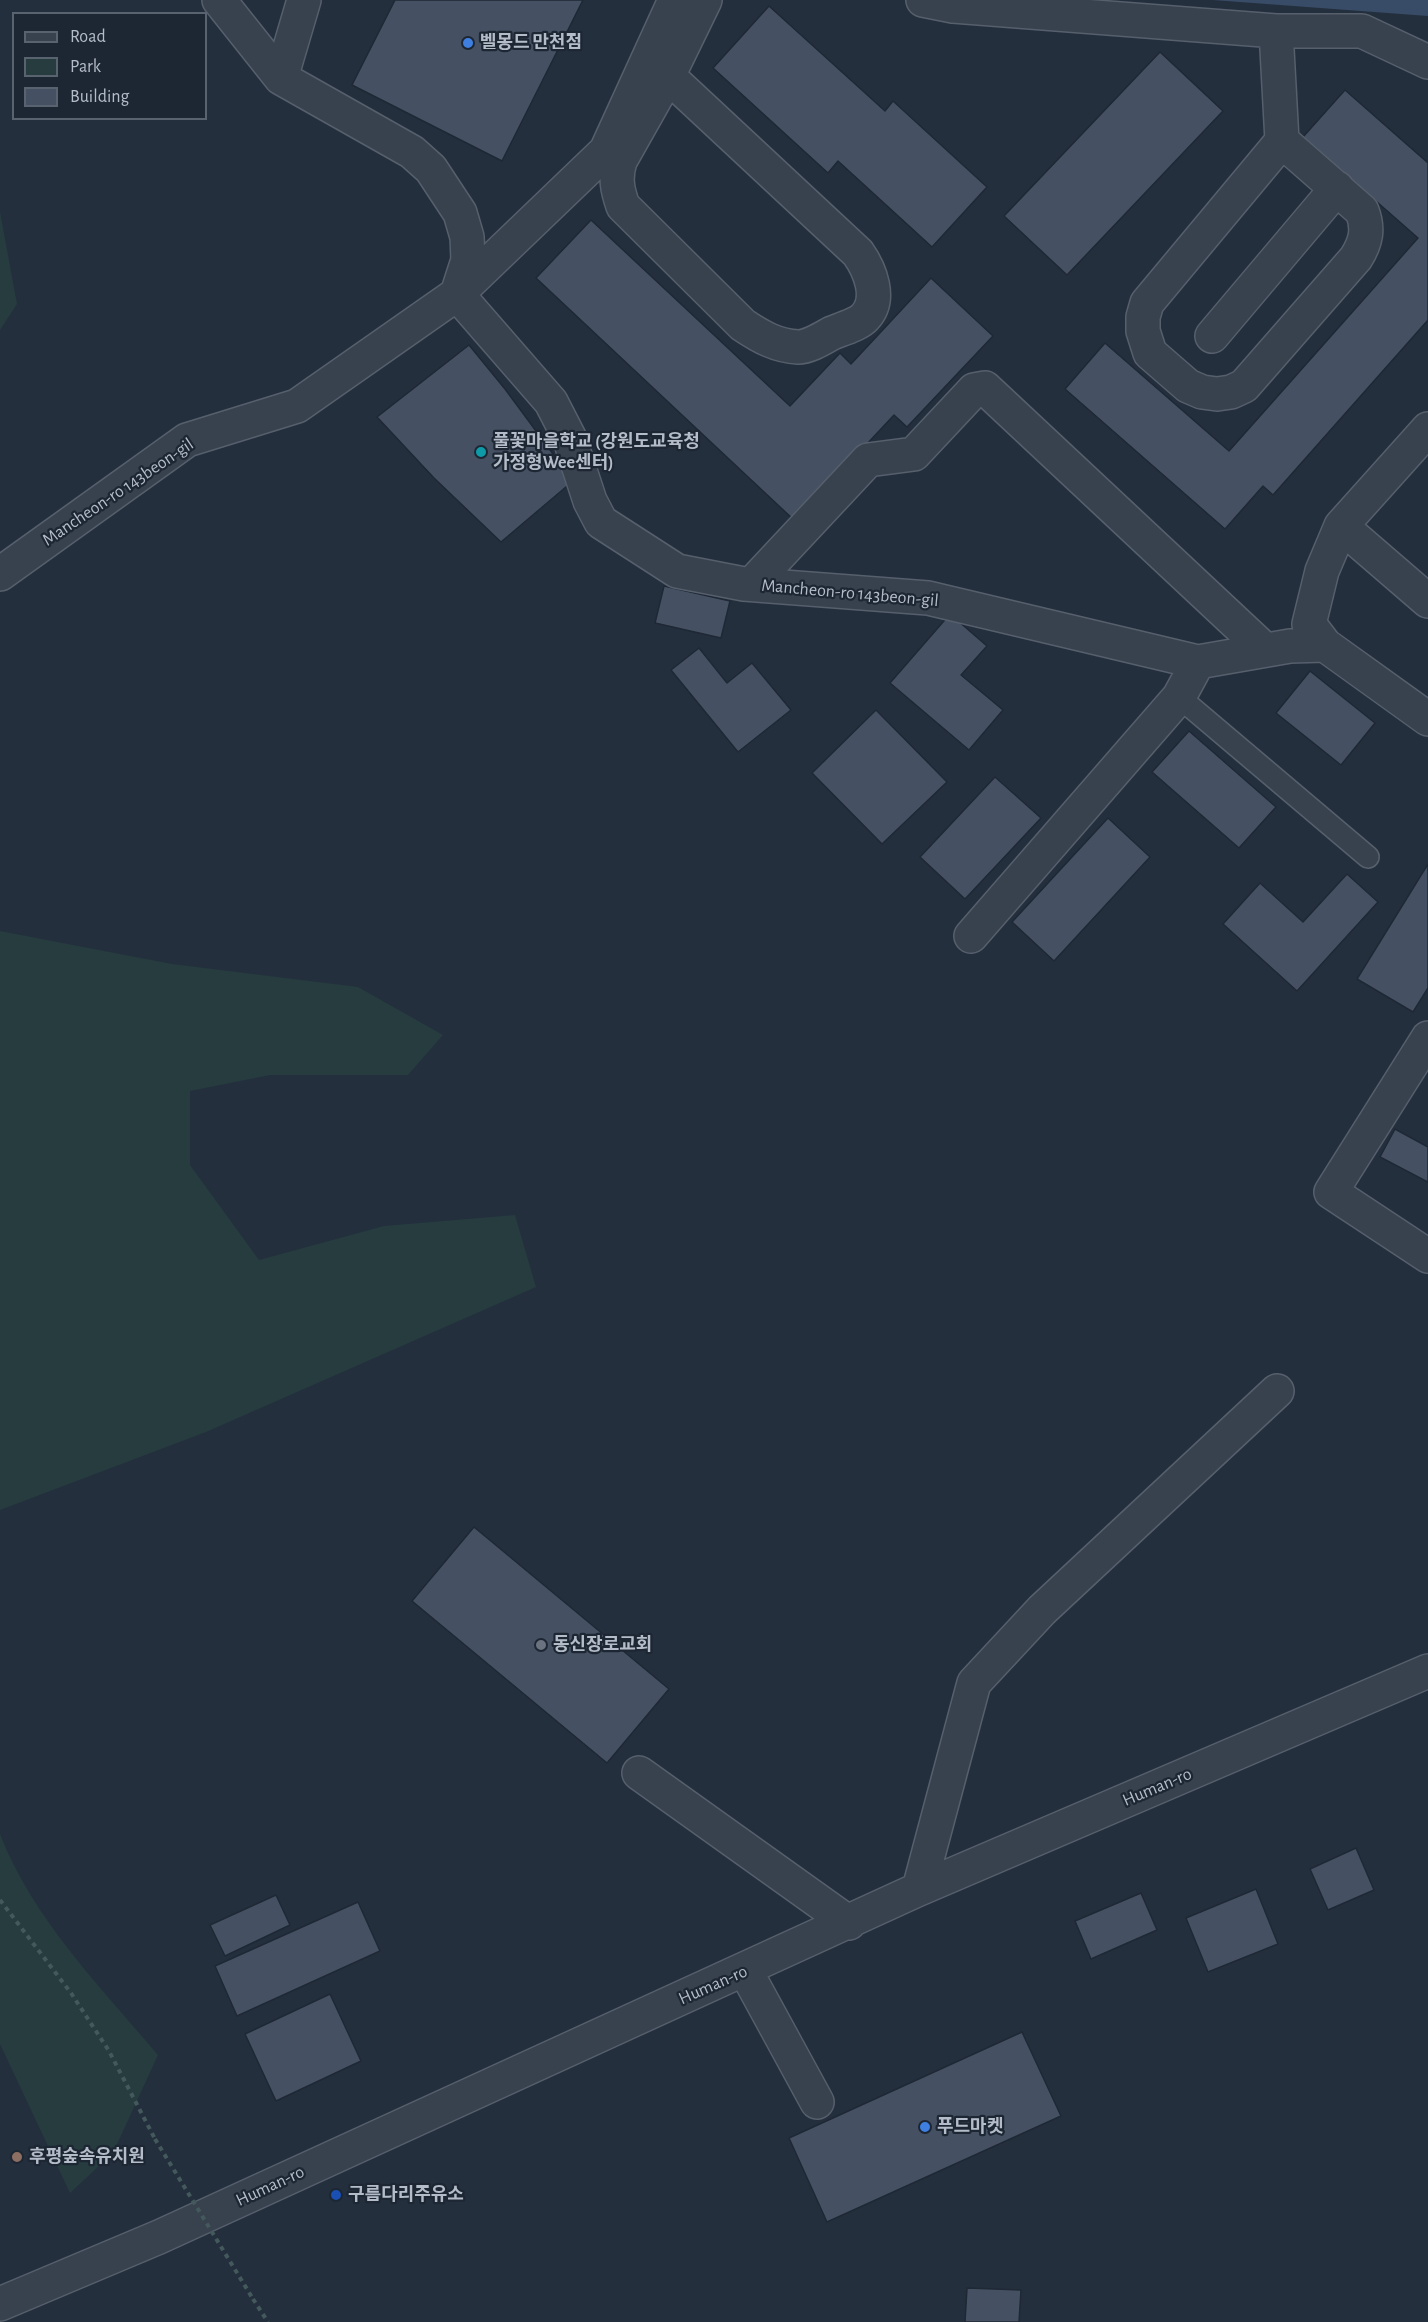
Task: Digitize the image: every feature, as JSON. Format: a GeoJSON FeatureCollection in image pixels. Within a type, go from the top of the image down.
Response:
{"type":"FeatureCollection","features":[{"type":"Feature","properties":{"kind":"street"},"geometry":{"type":"LineString","coordinates":[[219,0],[281,78],[412,152],[431,169],[460,213],[467,237],[468,260],[457,294]]}},
{"type":"Feature","properties":{"kind":"street"},"geometry":{"type":"LineString","coordinates":[[281,78],[304,0]]}},
{"type":"Feature","properties":{"kind":"street"},"geometry":{"type":"LineString","coordinates":[[457,294],[606,151],[675,0]]}},
{"type":"Feature","properties":{"kind":"street"},"geometry":{"type":"LineString","coordinates":[[669,76],[858,253],[868,267],[872,286],[873,302],[865,318],[801,347],[779,345],[743,325],[623,206],[617,191],[616,176],[620,161],[669,76],[705,0]]}},
{"type":"Feature","properties":{"kind":"street"},"geometry":{"type":"LineString","coordinates":[[923,0],[953,6],[1276,31],[1362,31],[1428,62]]}},
{"type":"Feature","properties":{"kind":"street"},"geometry":{"type":"LineString","coordinates":[[1068,0],[1210,6],[1428,40]]}},
{"type":"Feature","properties":{"kind":"street"},"geometry":{"type":"LineString","coordinates":[[1276,31],[1282,141],[1147,303],[1143,316],[1143,331],[1150,354],[1188,386],[1202,392],[1217,394],[1244,386],[1364,246],[1366,222],[1362,211],[1282,141]]}},
{"type":"Feature","properties":{"kind":"street"},"geometry":{"type":"LineString","coordinates":[[1212,336],[1337,188]]}},
{"type":"Feature","properties":{"kind":"street","name":"Mancheon-ro 143beon-gil"},"geometry":{"type":"LineString","coordinates":[[0,574],[187,440],[297,406],[457,294],[551,402],[569,437],[590,501],[601,522],[677,571],[721,582],[928,598],[1198,662],[1290,646],[1325,645]]}},
{"type":"Feature","properties":{"kind":"street"},"geometry":{"type":"LineString","coordinates":[[752,584],[868,460],[914,454],[972,392],[985,388],[1265,650]]}},
{"type":"Feature","properties":{"kind":"street"},"geometry":{"type":"LineString","coordinates":[[1428,429],[1341,526],[1322,571],[1309,624],[1325,645],[1428,719]]}},
{"type":"Feature","properties":{"kind":"street"},"geometry":{"type":"LineString","coordinates":[[1341,526],[1428,601]]}},
{"type":"Feature","properties":{"kind":"street"},"geometry":{"type":"LineString","coordinates":[[970,936],[1179,697],[1198,662]]}},
{"type":"Feature","properties":{"kind":"street"},"geometry":{"type":"LineString","coordinates":[[1428,1038],[1331,1192],[1428,1256]]}},
{"type":"Feature","properties":{"kind":"street"},"geometry":{"type":"LineString","coordinates":[[919,1889],[974,1683],[1042,1610],[1277,1391]]}},
{"type":"Feature","properties":{"kind":"street","name":"Human-ro"},"geometry":{"type":"LineString","coordinates":[[0,2304],[159,2237],[919,1889],[1428,1671]]}},
{"type":"Feature","properties":{"kind":"street"},"geometry":{"type":"LineString","coordinates":[[639,1773],[849,1923]]}},
{"type":"Feature","properties":{"kind":"street"},"geometry":{"type":"LineString","coordinates":[[745,1970],[817,2102]]}},
{"type":"Feature","properties":{"kind":"lane"},"geometry":{"type":"LineString","coordinates":[[1179,697],[1368,857]]}},
{"type":"Feature","properties":{"kind":"path"},"geometry":{"type":"LineString","coordinates":[[0,1900],[71,1993],[110,2051],[155,2139],[268,2322]]}},
{"type":"Feature","properties":{"kind":"green space"},"geometry":{"type":"Polygon","coordinates":[[[0,212],[17,304],[0,330],[0,212]]]}},
{"type":"Feature","properties":{"kind":"green space"},"geometry":{"type":"Polygon","coordinates":[[[0,931],[172,964],[358,987],[443,1035],[408,1075],[270,1075],[190,1091],[190,1165],[259,1260],[384,1226],[515,1215],[536,1287],[206,1432],[0,1510],[0,931]]]}},
{"type":"Feature","properties":{"kind":"green space"},"geometry":{"type":"Polygon","coordinates":[[[0,1834],[30,1895],[49,1923],[91,1977],[158,2055],[113,2153],[70,2193],[0,2044],[0,1834]]]}},
{"type":"Feature","properties":{"kind":"water"},"geometry":{"type":"Polygon","coordinates":[[[1213,0],[1428,0],[1428,16],[1213,0]]]}},
{"type":"Feature","properties":{"kind":"building","name":"벨몽드 만천점"},"geometry":{"type":"Polygon","coordinates":[[[395,0],[583,0],[502,161],[352,85],[395,0]]]}},
{"type":"Feature","properties":{"kind":"building"},"geometry":{"type":"Polygon","coordinates":[[[769,6],[885,111],[893,101],[987,187],[932,247],[838,161],[828,173],[713,68],[769,6]]]}},
{"type":"Feature","properties":{"kind":"building"},"geometry":{"type":"Polygon","coordinates":[[[1160,52],[1223,111],[1067,275],[1004,216],[1160,52]]]}},
{"type":"Feature","properties":{"kind":"building"},"geometry":{"type":"Polygon","coordinates":[[[1345,90],[1428,163],[1428,320],[1273,495],[1263,486],[1225,529],[1065,389],[1105,343],[1229,451],[1418,238],[1303,137],[1345,90]]]}},
{"type":"Feature","properties":{"kind":"building"},"geometry":{"type":"Polygon","coordinates":[[[591,220],[790,406],[840,353],[851,364],[931,278],[993,336],[907,427],[894,415],[795,521],[536,278],[591,220]]]}},
{"type":"Feature","properties":{"kind":"building","name":"풀꽃마을학교 (강원도교육청 가정형Wee센터)"},"geometry":{"type":"Polygon","coordinates":[[[469,345],[505,389],[573,481],[501,542],[434,478],[377,417],[469,345]]]}},
{"type":"Feature","properties":{"kind":"building"},"geometry":{"type":"Polygon","coordinates":[[[664,586],[730,601],[721,638],[655,623],[664,586]]]}},
{"type":"Feature","properties":{"kind":"building"},"geometry":{"type":"Polygon","coordinates":[[[950,614],[987,646],[961,675],[1003,710],[969,750],[890,683],[950,614]]]}},
{"type":"Feature","properties":{"kind":"building"},"geometry":{"type":"Polygon","coordinates":[[[699,648],[727,683],[752,663],[791,710],[738,752],[671,670],[699,648]]]}},
{"type":"Feature","properties":{"kind":"building"},"geometry":{"type":"Polygon","coordinates":[[[1310,671],[1375,723],[1341,765],[1276,713],[1310,671]]]}},
{"type":"Feature","properties":{"kind":"building"},"geometry":{"type":"Polygon","coordinates":[[[876,710],[947,782],[882,844],[812,773],[876,710]]]}},
{"type":"Feature","properties":{"kind":"building"},"geometry":{"type":"Polygon","coordinates":[[[1189,731],[1276,807],[1239,848],[1152,772],[1189,731]]]}},
{"type":"Feature","properties":{"kind":"building"},"geometry":{"type":"Polygon","coordinates":[[[995,777],[1041,818],[965,899],[920,857],[995,777]]]}},
{"type":"Feature","properties":{"kind":"building"},"geometry":{"type":"Polygon","coordinates":[[[1108,818],[1150,857],[1054,961],[1012,922],[1108,818]]]}},
{"type":"Feature","properties":{"kind":"building"},"geometry":{"type":"Polygon","coordinates":[[[1428,864],[1428,988],[1413,1012],[1357,979],[1428,864]]]}},
{"type":"Feature","properties":{"kind":"building"},"geometry":{"type":"Polygon","coordinates":[[[1347,874],[1378,902],[1297,991],[1223,924],[1260,883],[1303,922],[1347,874]]]}},
{"type":"Feature","properties":{"kind":"building"},"geometry":{"type":"Polygon","coordinates":[[[1395,1129],[1428,1147],[1428,1182],[1380,1157],[1395,1129]]]}},
{"type":"Feature","properties":{"kind":"building","name":"동신장로교회"},"geometry":{"type":"Polygon","coordinates":[[[474,1527],[669,1689],[607,1763],[412,1601],[474,1527]]]}},
{"type":"Feature","properties":{"kind":"building"},"geometry":{"type":"Polygon","coordinates":[[[1356,1848],[1374,1890],[1328,1910],[1310,1869],[1356,1848]]]}},
{"type":"Feature","properties":{"kind":"building"},"geometry":{"type":"Polygon","coordinates":[[[1256,1889],[1278,1944],[1208,1972],[1186,1918],[1256,1889]]]}},
{"type":"Feature","properties":{"kind":"building"},"geometry":{"type":"Polygon","coordinates":[[[1141,1893],[1157,1930],[1091,1959],[1075,1921],[1141,1893]]]}},
{"type":"Feature","properties":{"kind":"building"},"geometry":{"type":"Polygon","coordinates":[[[276,1895],[290,1925],[225,1956],[210,1925],[276,1895]]]}},
{"type":"Feature","properties":{"kind":"building"},"geometry":{"type":"Polygon","coordinates":[[[358,1902],[380,1951],[237,2016],[215,1966],[358,1902]]]}},
{"type":"Feature","properties":{"kind":"building"},"geometry":{"type":"Polygon","coordinates":[[[330,1994],[361,2061],[276,2101],[245,2034],[330,1994]]]}},
{"type":"Feature","properties":{"kind":"building","name":"푸드마켓"},"geometry":{"type":"Polygon","coordinates":[[[1022,2032],[1061,2116],[827,2222],[789,2138],[1022,2032]]]}},
{"type":"Feature","properties":{"kind":"building"},"geometry":{"type":"Polygon","coordinates":[[[967,2288],[1021,2290],[1019,2322],[965,2322],[967,2288]]]}},
{"type":"Feature","properties":{"kind":"place","name":"벨몽드 만천점"},"geometry":{"type":"Point","coordinates":[468,43]}},
{"type":"Feature","properties":{"kind":"place","name":"풀꽃마을학교 (강원도교육청 가정형Wee센터)"},"geometry":{"type":"Point","coordinates":[481,452]}},
{"type":"Feature","properties":{"kind":"place","name":"동신장로교회"},"geometry":{"type":"Point","coordinates":[541,1645]}},
{"type":"Feature","properties":{"kind":"place","name":"푸드마켓"},"geometry":{"type":"Point","coordinates":[925,2127]}},
{"type":"Feature","properties":{"kind":"place","name":"후평숲속유치원"},"geometry":{"type":"Point","coordinates":[17,2157]}},
{"type":"Feature","properties":{"kind":"place","name":"구름다리주유소"},"geometry":{"type":"Point","coordinates":[336,2195]}}]}
